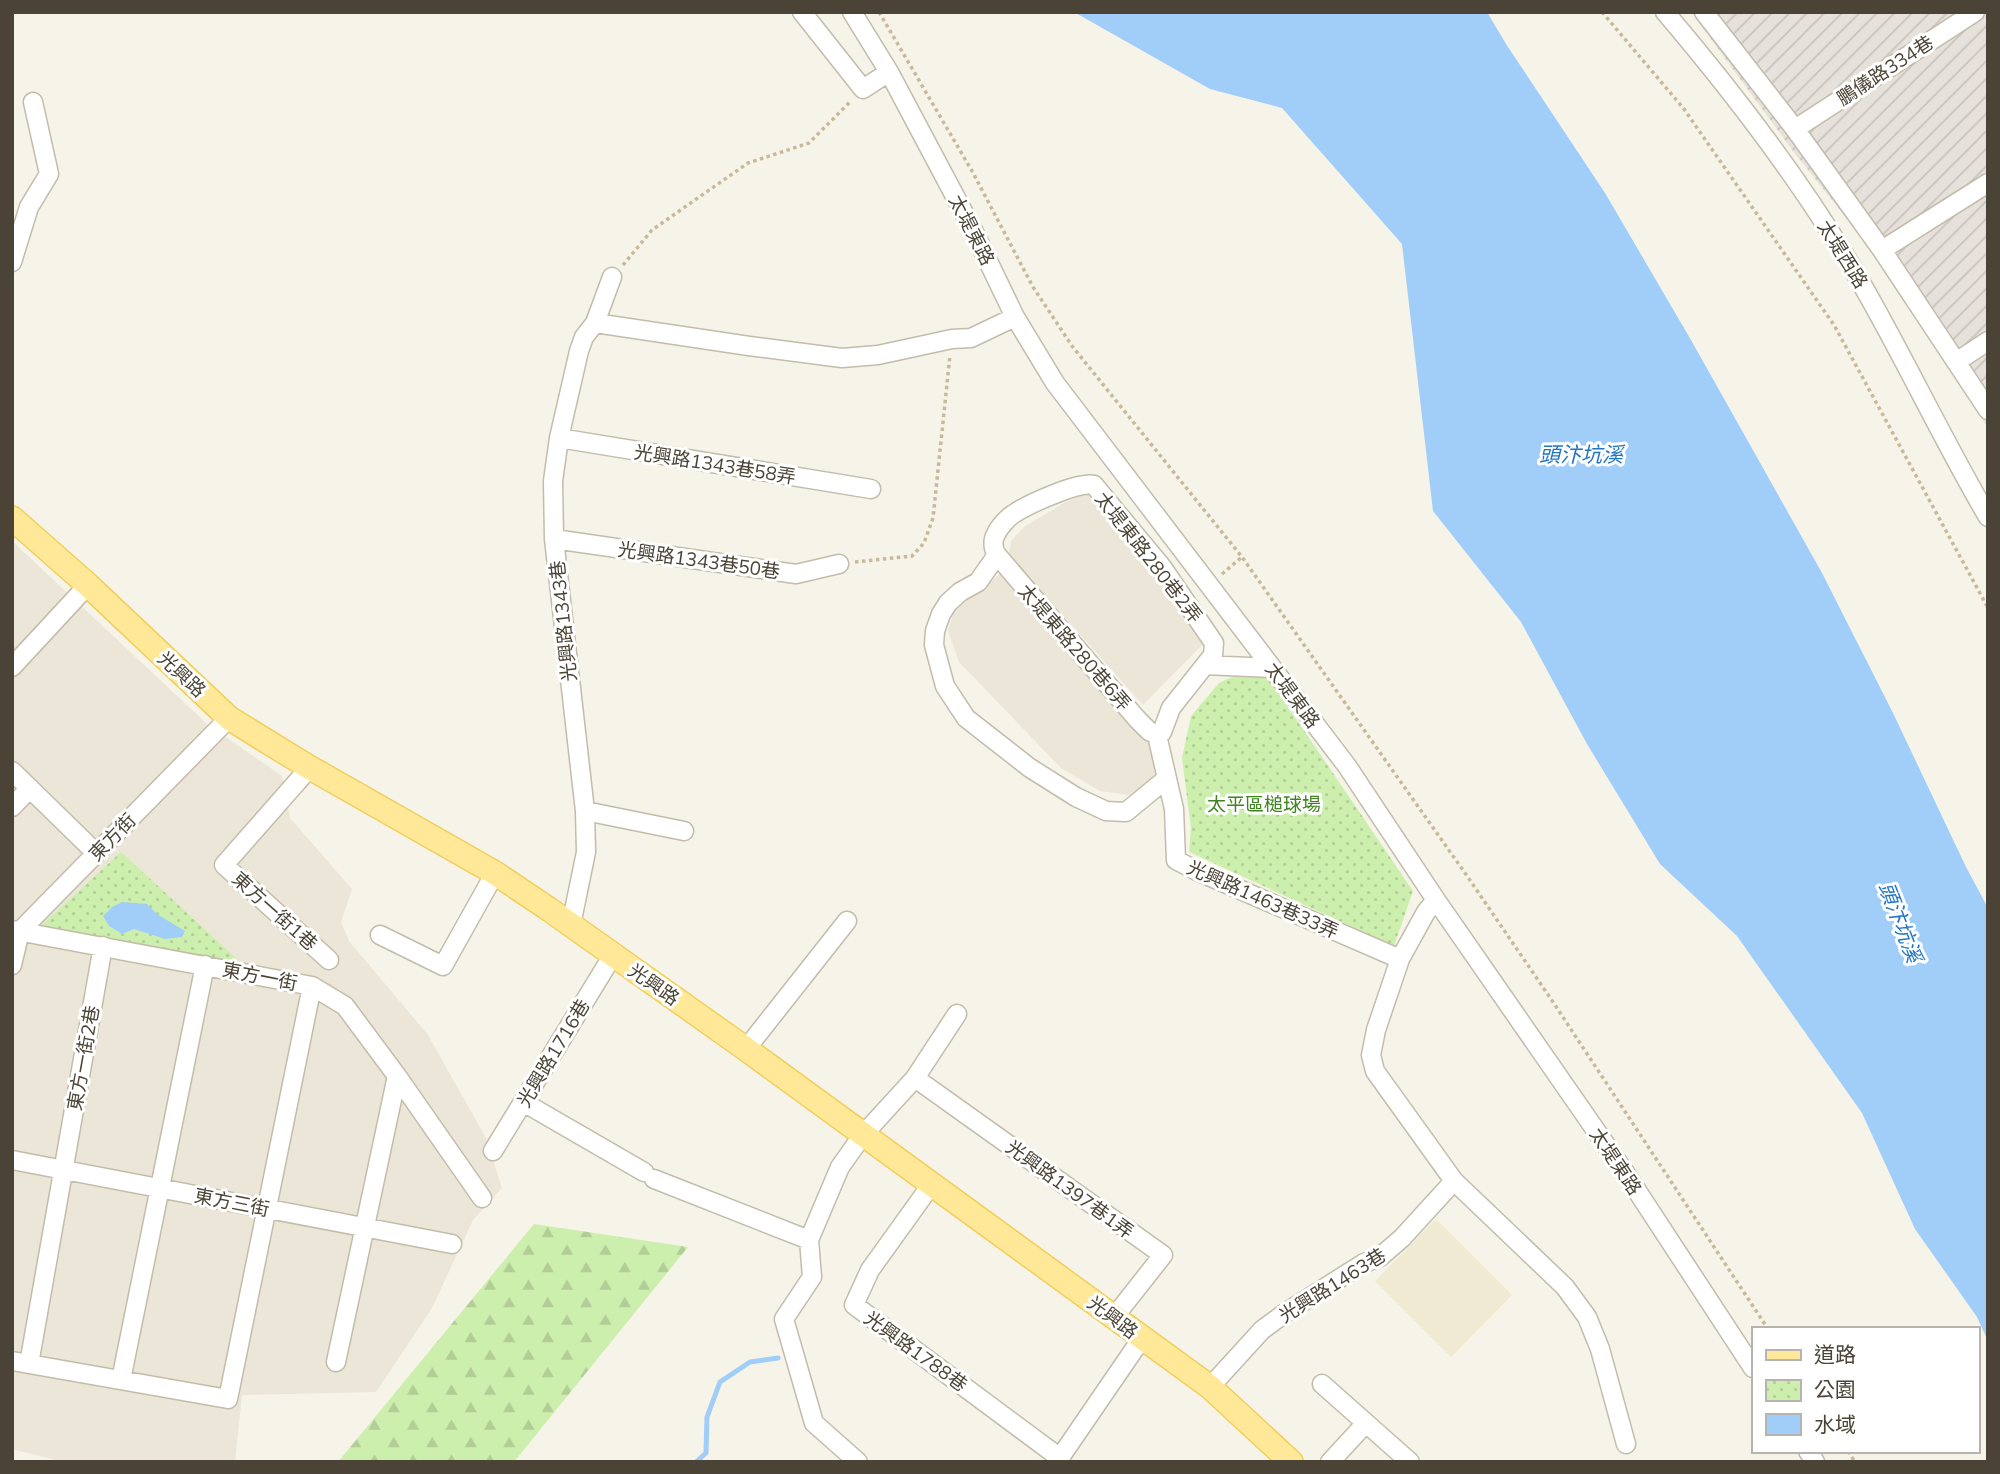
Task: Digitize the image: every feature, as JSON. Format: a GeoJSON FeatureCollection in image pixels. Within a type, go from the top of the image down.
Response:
{"type":"FeatureCollection","features":[{"type":"Feature","properties":{"kind":"main road","name":"光興路"},"geometry":{"type":"LineString","coordinates":[[12,517],[229,718],[307,766],[495,873],[571,925],[746,1049],[1209,1387],[1292,1462]]}},
{"type":"Feature","properties":{"kind":"street"},"geometry":{"type":"LineString","coordinates":[[802,12],[863,89],[889,72]]}},
{"type":"Feature","properties":{"kind":"street","name":"太堤東路"},"geometry":{"type":"LineString","coordinates":[[852,12],[889,72],[974,232],[1015,317],[1055,383],[1210,585],[1264,667],[1347,766],[1436,900],[1626,1174],[1752,1366]]}},
{"type":"Feature","properties":{"kind":"street","name":"太堤西路"},"geometry":{"type":"LineString","coordinates":[[1665,12],[1701,54],[1775,151],[1824,222],[1864,287],[1953,458],[1988,517]]}},
{"type":"Feature","properties":{"kind":"street"},"geometry":{"type":"LineString","coordinates":[[1704,12],[1795,129],[1882,250],[1988,410]]}},
{"type":"Feature","properties":{"kind":"street","name":"鵬儀路334巷"},"geometry":{"type":"LineString","coordinates":[[1795,129],[1975,12]]}},
{"type":"Feature","properties":{"kind":"street"},"geometry":{"type":"LineString","coordinates":[[12,262],[29,207],[49,174],[33,102]]}},
{"type":"Feature","properties":{"kind":"street"},"geometry":{"type":"LineString","coordinates":[[1882,250],[1988,183]]}},
{"type":"Feature","properties":{"kind":"street","name":"光興路1343巷"},"geometry":{"type":"LineString","coordinates":[[571,925],[586,852],[585,811],[554,539],[553,481],[559,438],[579,351],[584,337],[595,323],[612,277]]}},
{"type":"Feature","properties":{"kind":"street"},"geometry":{"type":"LineString","coordinates":[[595,323],[842,358],[878,355],[951,339],[971,338],[1015,317]]}},
{"type":"Feature","properties":{"kind":"street"},"geometry":{"type":"LineString","coordinates":[[1956,362],[1988,341]]}},
{"type":"Feature","properties":{"kind":"street","name":"光興路1343巷58弄"},"geometry":{"type":"LineString","coordinates":[[559,438],[871,489]]}},
{"type":"Feature","properties":{"kind":"street","name":"太堤東路280巷2弄"},"geometry":{"type":"LineString","coordinates":[[997,555],[993,548],[995,535],[1014,513],[1075,485],[1094,485],[1162,566],[1214,643],[1213,655],[1205,664]]}},
{"type":"Feature","properties":{"kind":"street","name":"光興路1343巷50巷"},"geometry":{"type":"LineString","coordinates":[[554,539],[796,575],[839,564]]}},
{"type":"Feature","properties":{"kind":"street"},"geometry":{"type":"LineString","coordinates":[[997,555],[978,582],[960,592],[948,603],[935,631],[934,645],[945,687],[966,718],[1030,768],[1106,811],[1126,812],[1166,779]]}},
{"type":"Feature","properties":{"kind":"street","name":"太堤東路280巷6弄"},"geometry":{"type":"LineString","coordinates":[[997,555],[1137,719],[1157,735]]}},
{"type":"Feature","properties":{"kind":"street"},"geometry":{"type":"LineString","coordinates":[[12,667],[88,585]]}},
{"type":"Feature","properties":{"kind":"street"},"geometry":{"type":"LineString","coordinates":[[1157,735],[1162,732],[1171,708],[1205,664],[1264,667]]}},
{"type":"Feature","properties":{"kind":"street","name":"東方街"},"geometry":{"type":"LineString","coordinates":[[16,930],[229,718]]}},
{"type":"Feature","properties":{"kind":"street","name":"光興路1463巷33弄"},"geometry":{"type":"LineString","coordinates":[[1157,735],[1174,809],[1176,860],[1400,959]]}},
{"type":"Feature","properties":{"kind":"street","name":"東方一街1巷"},"geometry":{"type":"LineString","coordinates":[[307,766],[304,774],[224,865],[329,960]]}},
{"type":"Feature","properties":{"kind":"street"},"geometry":{"type":"LineString","coordinates":[[12,771],[96,853]]}},
{"type":"Feature","properties":{"kind":"street"},"geometry":{"type":"LineString","coordinates":[[12,807],[30,788]]}},
{"type":"Feature","properties":{"kind":"street"},"geometry":{"type":"LineString","coordinates":[[585,811],[684,831]]}},
{"type":"Feature","properties":{"kind":"street"},"geometry":{"type":"LineString","coordinates":[[380,935],[443,966],[495,873]]}},
{"type":"Feature","properties":{"kind":"street"},"geometry":{"type":"LineString","coordinates":[[1436,900],[1426,912],[1400,959],[1371,1055],[1375,1071],[1454,1181],[1565,1287],[1587,1317],[1600,1349],[1626,1444]]}},
{"type":"Feature","properties":{"kind":"street"},"geometry":{"type":"LineString","coordinates":[[746,1049],[848,921]]}},
{"type":"Feature","properties":{"kind":"street"},"geometry":{"type":"LineString","coordinates":[[12,965],[16,930]]}},
{"type":"Feature","properties":{"kind":"street","name":"東方一街"},"geometry":{"type":"LineString","coordinates":[[16,930],[312,986],[345,1006],[482,1198]]}},
{"type":"Feature","properties":{"kind":"street","name":"東方一街2巷"},"geometry":{"type":"LineString","coordinates":[[21,1363],[64,1170],[103,946]]}},
{"type":"Feature","properties":{"kind":"street","name":"光興路1716巷"},"geometry":{"type":"LineString","coordinates":[[493,1151],[613,955]]}},
{"type":"Feature","properties":{"kind":"street"},"geometry":{"type":"LineString","coordinates":[[121,1380],[205,965]]}},
{"type":"Feature","properties":{"kind":"street"},"geometry":{"type":"LineString","coordinates":[[21,1363],[228,1399],[312,986]]}},
{"type":"Feature","properties":{"kind":"street"},"geometry":{"type":"LineString","coordinates":[[858,1462],[814,1423],[784,1319],[812,1277],[809,1240],[840,1167],[862,1136],[915,1078],[957,1014]]}},
{"type":"Feature","properties":{"kind":"street"},"geometry":{"type":"LineString","coordinates":[[336,1362],[397,1076]]}},
{"type":"Feature","properties":{"kind":"street","name":"光興路1397巷1弄"},"geometry":{"type":"LineString","coordinates":[[915,1078],[1163,1255],[1115,1317]]}},
{"type":"Feature","properties":{"kind":"street"},"geometry":{"type":"LineString","coordinates":[[523,1102],[649,1175],[809,1240]]}},
{"type":"Feature","properties":{"kind":"street","name":"東方三街"},"geometry":{"type":"LineString","coordinates":[[12,1160],[452,1244]]}},
{"type":"Feature","properties":{"kind":"street","name":"光興路1463巷"},"geometry":{"type":"LineString","coordinates":[[1209,1387],[1262,1330],[1352,1270],[1380,1257],[1402,1238],[1454,1181]]}},
{"type":"Feature","properties":{"kind":"street","name":"光興路1788巷"},"geometry":{"type":"LineString","coordinates":[[931,1185],[870,1270],[854,1305],[1058,1460]]}},
{"type":"Feature","properties":{"kind":"street"},"geometry":{"type":"LineString","coordinates":[[1058,1460],[1142,1338]]}},
{"type":"Feature","properties":{"kind":"street"},"geometry":{"type":"LineString","coordinates":[[1322,1384],[1410,1462]]}},
{"type":"Feature","properties":{"kind":"street"},"geometry":{"type":"LineString","coordinates":[[1330,1462],[1366,1423]]}},
{"type":"Feature","properties":{"kind":"path"},"geometry":{"type":"LineString","coordinates":[[879,12],[972,171],[1033,287],[1072,346],[1242,557],[1553,1002],[1767,1327]]}},
{"type":"Feature","properties":{"kind":"path"},"geometry":{"type":"LineString","coordinates":[[1602,12],[1684,109],[1834,325],[1988,608]]}},
{"type":"Feature","properties":{"kind":"path"},"geometry":{"type":"LineString","coordinates":[[612,277],[652,230],[748,163],[809,143],[863,89]]}},
{"type":"Feature","properties":{"kind":"path"},"geometry":{"type":"LineString","coordinates":[[839,564],[912,556],[924,542],[933,518],[951,339]]}},
{"type":"Feature","properties":{"kind":"path"},"geometry":{"type":"LineString","coordinates":[[1210,585],[1242,557]]}},
{"type":"Feature","properties":{"kind":"shaded area"},"geometry":{"type":"Polygon","coordinates":[[[1691,12],[1988,12],[1988,428],[1859,234],[1793,151],[1691,12]]]}},
{"type":"Feature","properties":{"kind":"shaded area"},"geometry":{"type":"Polygon","coordinates":[[[1089,493],[1206,641],[1143,705],[1009,555],[1011,541],[1025,526],[1066,502],[1089,493]]]}},
{"type":"Feature","properties":{"kind":"shaded area"},"geometry":{"type":"Polygon","coordinates":[[[12,541],[207,724],[282,776],[290,818],[352,889],[341,922],[349,941],[428,1035],[486,1138],[502,1188],[473,1220],[432,1308],[376,1392],[242,1395],[235,1462],[63,1462],[12,1449],[12,541]]]}},
{"type":"Feature","properties":{"kind":"shaded area"},"geometry":{"type":"Polygon","coordinates":[[[1001,573],[1165,755],[1154,780],[1129,795],[1100,791],[1061,768],[959,662],[948,631],[954,611],[1001,573]]]}},
{"type":"Feature","properties":{"kind":"shaded area"},"geometry":{"type":"Polygon","coordinates":[[[1436,1219],[1512,1295],[1451,1357],[1375,1281],[1436,1219]]]}},
{"type":"Feature","properties":{"kind":"green space","name":"太平區槌球場"},"geometry":{"type":"Polygon","coordinates":[[[1249,669],[1267,676],[1413,891],[1394,946],[1189,852],[1191,828],[1182,758],[1191,716],[1219,683],[1249,669]]]}},
{"type":"Feature","properties":{"kind":"green space"},"geometry":{"type":"Polygon","coordinates":[[[121,852],[252,973],[56,931],[42,925],[121,852]]]}},
{"type":"Feature","properties":{"kind":"green space"},"geometry":{"type":"Polygon","coordinates":[[[534,1224],[688,1247],[514,1462],[338,1462],[534,1224]]]}},
{"type":"Feature","properties":{"kind":"water","name":"頭汴坑溪"},"geometry":{"type":"Polygon","coordinates":[[[1074,12],[1487,12],[1605,193],[1822,573],[1988,908],[1988,1341],[1977,1317],[1915,1229],[1862,1113],[1737,936],[1660,864],[1587,744],[1521,622],[1433,511],[1402,244],[1282,108],[1210,89],[1074,12]]]}},
{"type":"Feature","properties":{"kind":"water"},"geometry":{"type":"Polygon","coordinates":[[[122,902],[147,904],[157,914],[185,931],[182,937],[165,939],[134,929],[122,934],[109,926],[103,916],[122,902]]]}},
{"type":"Feature","properties":{"kind":"waterway"},"geometry":{"type":"LineString","coordinates":[[696,1462],[706,1453],[707,1417],[720,1382],[750,1362],[778,1358]]}}]}
